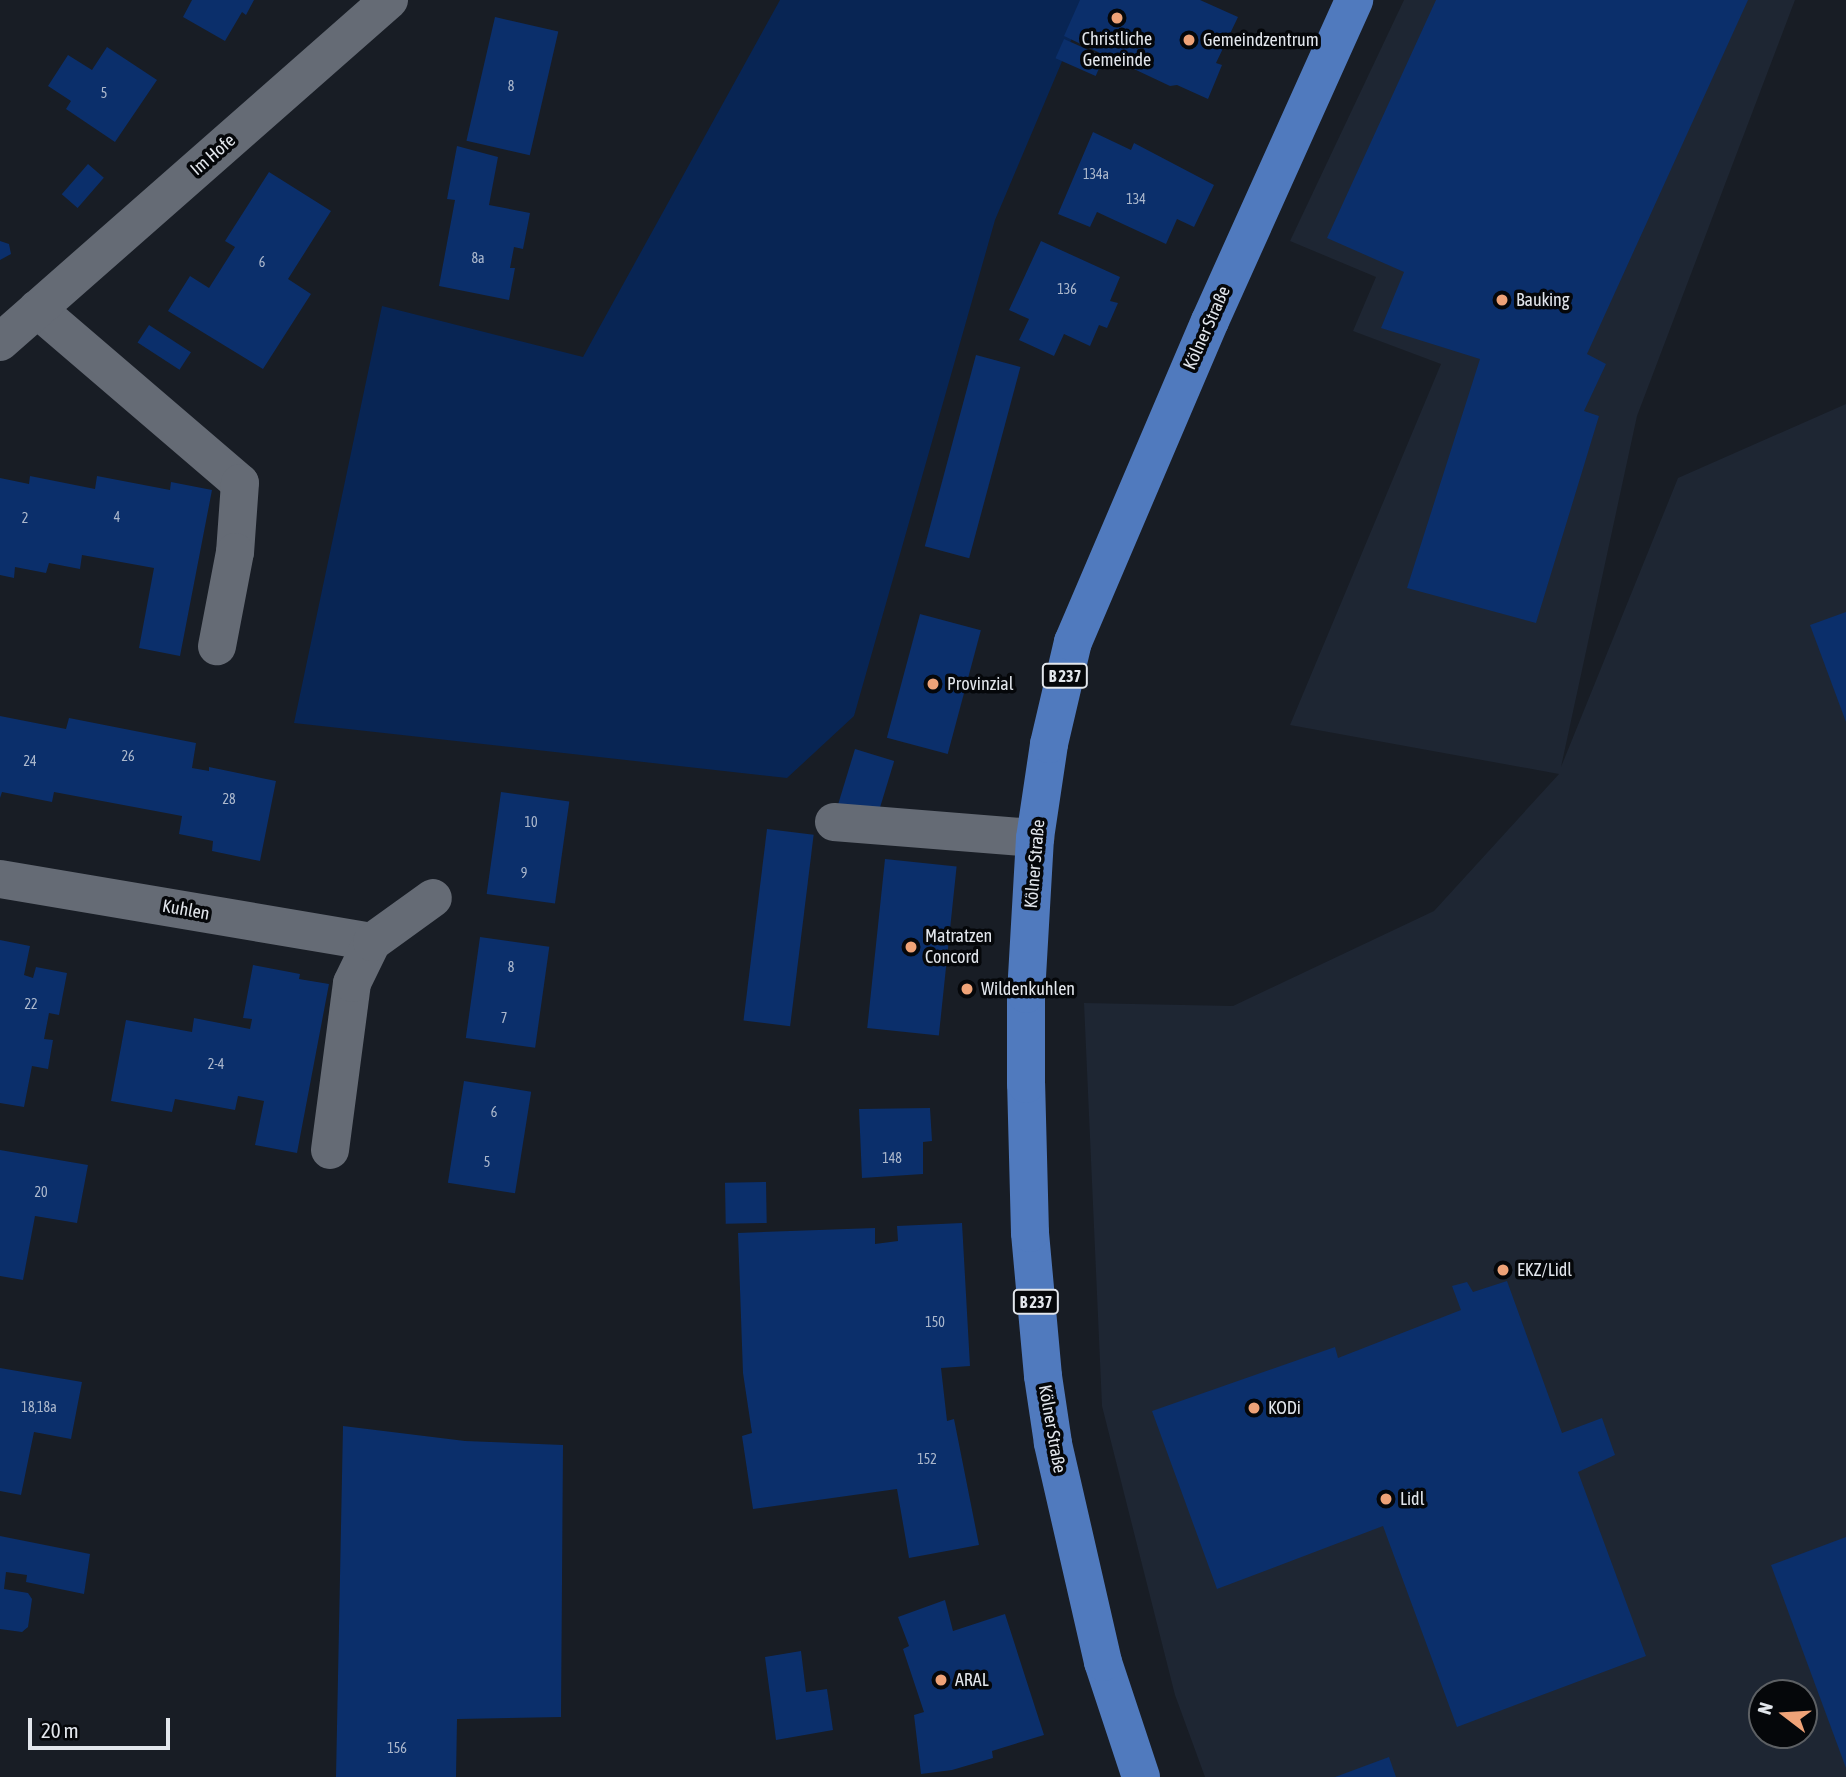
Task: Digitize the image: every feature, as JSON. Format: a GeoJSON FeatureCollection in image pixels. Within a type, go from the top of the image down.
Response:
{"type":"FeatureCollection","features":[{"type":"Feature","properties":{"kind":"main road","name":"Kölner Straße"},"geometry":{"type":"LineString","coordinates":[[1141,1777],[1103,1662],[1056,1455],[1043,1376],[1030,1233],[1026,1084],[1026,994],[1035,838],[1049,744],[1073,642],[1210,321],[1354,0]]}},
{"type":"Feature","properties":{"kind":"street","name":"Im Hofe"},"geometry":{"type":"LineString","coordinates":[[0,342],[389,0]]}},
{"type":"Feature","properties":{"kind":"street"},"geometry":{"type":"LineString","coordinates":[[37,309],[240,483],[235,552],[217,646]]}},
{"type":"Feature","properties":{"kind":"street"},"geometry":{"type":"LineString","coordinates":[[834,822],[1035,838]]}},
{"type":"Feature","properties":{"kind":"street","name":"Kuhlen"},"geometry":{"type":"LineString","coordinates":[[0,879],[372,942]]}},
{"type":"Feature","properties":{"kind":"street"},"geometry":{"type":"LineString","coordinates":[[330,1150],[352,983],[372,942],[433,898]]}},
{"type":"Feature","properties":{"kind":"shaded area"},"geometry":{"type":"Polygon","coordinates":[[[780,0],[1088,0],[995,220],[854,716],[787,778],[294,723],[382,306],[583,357],[780,0]]]}},
{"type":"Feature","properties":{"kind":"shaded area"},"geometry":{"type":"Polygon","coordinates":[[[1404,0],[1795,0],[1637,416],[1561,767],[1678,478],[1846,404],[1846,1777],[1205,1777],[1175,1695],[1102,1406],[1084,1003],[1233,1006],[1434,911],[1559,774],[1290,725],[1441,364],[1353,331],[1376,277],[1290,241],[1404,0]]]}},
{"type":"Feature","properties":{"kind":"building"},"geometry":{"type":"Polygon","coordinates":[[[192,0],[254,0],[246,15],[242,12],[225,41],[183,17],[192,0]]]}},
{"type":"Feature","properties":{"kind":"building"},"geometry":{"type":"Polygon","coordinates":[[[1080,0],[1200,0],[1238,17],[1216,63],[1222,65],[1208,99],[1177,85],[1170,86],[1064,36],[1080,0]]]}},
{"type":"Feature","properties":{"kind":"building","name":"Bauking"},"geometry":{"type":"Polygon","coordinates":[[[1436,0],[1748,0],[1587,354],[1606,364],[1584,411],[1599,416],[1536,623],[1407,588],[1480,359],[1381,328],[1404,272],[1327,238],[1436,0]]]}},
{"type":"Feature","properties":{"kind":"building"},"geometry":{"type":"Polygon","coordinates":[[[495,17],[558,32],[530,155],[466,141],[495,17]]]}},
{"type":"Feature","properties":{"kind":"building"},"geometry":{"type":"Polygon","coordinates":[[[1064,39],[1104,57],[1096,76],[1055,58],[1064,39]]]}},
{"type":"Feature","properties":{"kind":"building"},"geometry":{"type":"Polygon","coordinates":[[[107,47],[157,80],[115,142],[66,109],[71,101],[48,86],[68,55],[92,70],[107,47]]]}},
{"type":"Feature","properties":{"kind":"building"},"geometry":{"type":"Polygon","coordinates":[[[1093,132],[1131,150],[1134,143],[1214,185],[1194,227],[1177,219],[1166,244],[1097,212],[1090,227],[1058,214],[1093,132]]]}},
{"type":"Feature","properties":{"kind":"building"},"geometry":{"type":"Polygon","coordinates":[[[457,146],[498,157],[489,205],[530,213],[523,249],[514,247],[510,268],[515,268],[509,300],[439,286],[455,200],[447,199],[457,146]]]}},
{"type":"Feature","properties":{"kind":"building"},"geometry":{"type":"Polygon","coordinates":[[[88,164],[104,178],[78,208],[62,194],[88,164]]]}},
{"type":"Feature","properties":{"kind":"building"},"geometry":{"type":"Polygon","coordinates":[[[269,172],[331,211],[288,279],[311,294],[263,369],[168,311],[190,276],[209,288],[235,247],[225,241],[269,172]]]}},
{"type":"Feature","properties":{"kind":"building"},"geometry":{"type":"Polygon","coordinates":[[[0,241],[9,244],[11,254],[0,260],[0,241]]]}},
{"type":"Feature","properties":{"kind":"building"},"geometry":{"type":"Polygon","coordinates":[[[1041,241],[1120,277],[1110,301],[1118,303],[1107,328],[1099,325],[1090,346],[1064,334],[1054,356],[1019,340],[1029,319],[1009,310],[1041,241]]]}},
{"type":"Feature","properties":{"kind":"building"},"geometry":{"type":"Polygon","coordinates":[[[149,325],[191,352],[179,370],[138,343],[149,325]]]}},
{"type":"Feature","properties":{"kind":"building"},"geometry":{"type":"Polygon","coordinates":[[[976,355],[1020,367],[969,558],[925,546],[976,355]]]}},
{"type":"Feature","properties":{"kind":"building"},"geometry":{"type":"Polygon","coordinates":[[[30,476],[95,489],[97,476],[170,490],[171,482],[212,490],[180,656],[139,648],[154,568],[82,555],[80,569],[49,563],[46,573],[15,567],[14,578],[0,575],[0,478],[29,484],[30,476]]]}},
{"type":"Feature","properties":{"kind":"building"},"geometry":{"type":"Polygon","coordinates":[[[1846,612],[1846,722],[1810,625],[1846,612]]]}},
{"type":"Feature","properties":{"kind":"building","name":"Provinzial"},"geometry":{"type":"Polygon","coordinates":[[[920,614],[981,630],[948,754],[887,738],[920,614]]]}},
{"type":"Feature","properties":{"kind":"building"},"geometry":{"type":"Polygon","coordinates":[[[0,716],[66,729],[69,718],[196,743],[192,768],[209,771],[209,767],[276,781],[260,861],[212,851],[213,841],[179,834],[182,816],[54,792],[52,802],[2,792],[0,798],[0,716]]]}},
{"type":"Feature","properties":{"kind":"building"},"geometry":{"type":"Polygon","coordinates":[[[855,749],[894,761],[877,817],[838,805],[855,749]]]}},
{"type":"Feature","properties":{"kind":"building"},"geometry":{"type":"Polygon","coordinates":[[[501,792],[569,802],[555,904],[487,894],[501,792]]]}},
{"type":"Feature","properties":{"kind":"building"},"geometry":{"type":"Polygon","coordinates":[[[767,829],[814,835],[790,1026],[743,1021],[767,829]]]}},
{"type":"Feature","properties":{"kind":"building","name":"Matratzen Concord"},"geometry":{"type":"Polygon","coordinates":[[[885,859],[957,867],[939,1036],[867,1028],[885,859]]]}},
{"type":"Feature","properties":{"kind":"building"},"geometry":{"type":"Polygon","coordinates":[[[480,937],[549,947],[535,1048],[466,1038],[480,937]]]}},
{"type":"Feature","properties":{"kind":"building"},"geometry":{"type":"Polygon","coordinates":[[[0,940],[30,946],[24,975],[33,978],[36,967],[67,973],[59,1015],[49,1013],[44,1039],[53,1040],[48,1069],[32,1066],[24,1107],[0,1103],[0,940]]]}},
{"type":"Feature","properties":{"kind":"building"},"geometry":{"type":"Polygon","coordinates":[[[253,965],[300,974],[299,979],[329,984],[297,1153],[255,1145],[264,1101],[238,1096],[235,1110],[175,1099],[172,1112],[111,1101],[126,1020],[192,1032],[194,1018],[250,1029],[252,1019],[243,1018],[253,965]]]}},
{"type":"Feature","properties":{"kind":"building"},"geometry":{"type":"Polygon","coordinates":[[[464,1081],[531,1092],[515,1193],[448,1183],[464,1081]]]}},
{"type":"Feature","properties":{"kind":"building"},"geometry":{"type":"Polygon","coordinates":[[[930,1108],[932,1141],[923,1142],[923,1174],[862,1178],[859,1109],[930,1108]]]}},
{"type":"Feature","properties":{"kind":"building"},"geometry":{"type":"Polygon","coordinates":[[[0,1150],[88,1165],[77,1223],[35,1216],[23,1280],[0,1276],[0,1150]]]}},
{"type":"Feature","properties":{"kind":"building"},"geometry":{"type":"Polygon","coordinates":[[[766,1182],[767,1223],[726,1224],[725,1183],[766,1182]]]}},
{"type":"Feature","properties":{"kind":"building"},"geometry":{"type":"Polygon","coordinates":[[[962,1223],[970,1366],[941,1368],[947,1421],[954,1419],[979,1545],[909,1558],[897,1489],[753,1509],[742,1436],[752,1433],[743,1373],[738,1233],[875,1228],[875,1244],[898,1241],[897,1226],[962,1223]]]}},
{"type":"Feature","properties":{"kind":"building","name":"Lidl"},"geometry":{"type":"Polygon","coordinates":[[[1507,1281],[1562,1433],[1602,1418],[1615,1455],[1578,1472],[1646,1656],[1457,1727],[1383,1526],[1217,1589],[1152,1411],[1335,1347],[1338,1358],[1461,1310],[1452,1286],[1467,1282],[1473,1292],[1507,1281]]]}},
{"type":"Feature","properties":{"kind":"building"},"geometry":{"type":"Polygon","coordinates":[[[0,1368],[82,1382],[71,1439],[34,1432],[21,1495],[0,1491],[0,1368]]]}},
{"type":"Feature","properties":{"kind":"building"},"geometry":{"type":"Polygon","coordinates":[[[343,1426],[465,1441],[563,1445],[561,1717],[457,1719],[456,1777],[336,1777],[343,1426]]]}},
{"type":"Feature","properties":{"kind":"building"},"geometry":{"type":"Polygon","coordinates":[[[0,1536],[90,1554],[84,1594],[26,1582],[27,1575],[6,1572],[4,1589],[28,1593],[32,1599],[28,1627],[22,1632],[0,1629],[0,1536]]]}},
{"type":"Feature","properties":{"kind":"building"},"geometry":{"type":"Polygon","coordinates":[[[1846,1537],[1846,1768],[1818,1692],[1818,1679],[1813,1679],[1771,1565],[1846,1537]]]}},
{"type":"Feature","properties":{"kind":"building"},"geometry":{"type":"Polygon","coordinates":[[[945,1600],[953,1631],[1005,1614],[1044,1735],[992,1751],[993,1758],[952,1770],[921,1774],[914,1715],[924,1712],[903,1649],[909,1646],[898,1617],[945,1600]]]}},
{"type":"Feature","properties":{"kind":"building"},"geometry":{"type":"Polygon","coordinates":[[[801,1651],[806,1692],[827,1689],[833,1730],[776,1740],[765,1657],[801,1651]]]}},
{"type":"Feature","properties":{"kind":"building"},"geometry":{"type":"Polygon","coordinates":[[[1389,1757],[1396,1777],[1335,1777],[1389,1757]]]}},
{"type":"Feature","properties":{"kind":"place","name":"Christliche Gemeinde"},"geometry":{"type":"Point","coordinates":[1117,18]}},
{"type":"Feature","properties":{"kind":"place","name":"Gemeindzentrum"},"geometry":{"type":"Point","coordinates":[1189,40]}},
{"type":"Feature","properties":{"kind":"place","name":"Bauking"},"geometry":{"type":"Point","coordinates":[1502,300]}},
{"type":"Feature","properties":{"kind":"place","name":"Provinzial"},"geometry":{"type":"Point","coordinates":[933,684]}},
{"type":"Feature","properties":{"kind":"place","name":"Matratzen Concord"},"geometry":{"type":"Point","coordinates":[911,947]}},
{"type":"Feature","properties":{"kind":"place","name":"Wildenkuhlen"},"geometry":{"type":"Point","coordinates":[967,989]}},
{"type":"Feature","properties":{"kind":"place","name":"EKZ/Lidl"},"geometry":{"type":"Point","coordinates":[1503,1270]}},
{"type":"Feature","properties":{"kind":"place","name":"KODi"},"geometry":{"type":"Point","coordinates":[1254,1408]}},
{"type":"Feature","properties":{"kind":"place","name":"Lidl"},"geometry":{"type":"Point","coordinates":[1386,1499]}},
{"type":"Feature","properties":{"kind":"place","name":"ARAL"},"geometry":{"type":"Point","coordinates":[941,1680]}}]}
